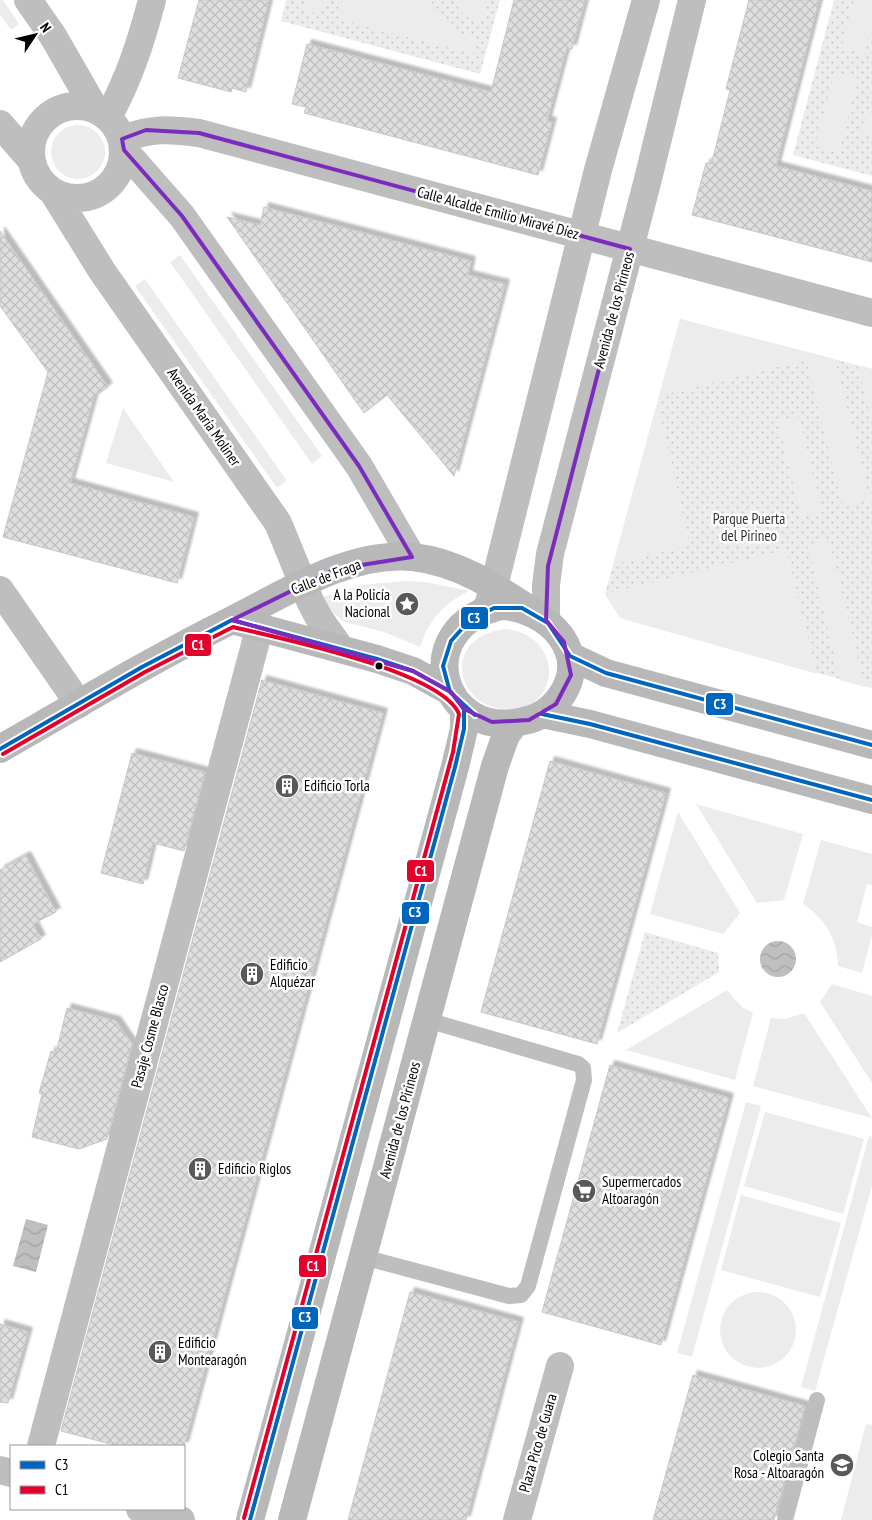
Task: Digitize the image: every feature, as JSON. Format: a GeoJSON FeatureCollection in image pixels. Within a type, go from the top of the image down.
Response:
{"type":"FeatureCollection","features":[{"type":"Feature","properties":{"kind":"main road","name":"Calle de Fraga"},"geometry":{"type":"LineString","coordinates":[[0,749],[142,667],[303,583],[336,569],[365,561],[412,557],[442,563],[470,574],[490,598]]}},
{"type":"Feature","properties":{"kind":"main road"},"geometry":{"type":"LineString","coordinates":[[232,620],[260,626],[413,671],[457,701],[492,722],[515,723],[542,714],[556,704],[566,691],[571,675],[570,656],[564,642],[539,616],[517,607],[501,606],[490,598],[456,632],[447,646],[445,674],[457,701],[464,729],[250,1520]]}},
{"type":"Feature","properties":{"kind":"main road"},"geometry":{"type":"LineString","coordinates":[[570,656],[606,673],[872,746]]}},
{"type":"Feature","properties":{"kind":"main road"},"geometry":{"type":"LineString","coordinates":[[542,714],[590,724],[872,800]]}},
{"type":"Feature","properties":{"kind":"main road","name":"Avenida de los Pirineos"},"geometry":{"type":"LineString","coordinates":[[292,1520],[495,766],[506,735],[515,723]]}},
{"type":"Feature","properties":{"kind":"street"},"geometry":{"type":"LineString","coordinates":[[28,0],[112,129],[182,216],[359,466],[412,557]]}},
{"type":"Feature","properties":{"kind":"street"},"geometry":{"type":"LineString","coordinates":[[112,129],[72,106],[48,115],[39,124],[31,149],[32,162],[36,174],[43,184],[53,192],[65,197],[78,199],[90,198],[112,184],[119,173],[112,129],[125,87],[139,52],[152,0]]}},
{"type":"Feature","properties":{"kind":"street"},"geometry":{"type":"LineString","coordinates":[[490,598],[583,236],[598,170],[646,0]]}},
{"type":"Feature","properties":{"kind":"street","name":"Avenida de los Pirineos"},"geometry":{"type":"LineString","coordinates":[[539,616],[550,554],[630,249],[692,0]]}},
{"type":"Feature","properties":{"kind":"street"},"geometry":{"type":"LineString","coordinates":[[0,124],[32,162]]}},
{"type":"Feature","properties":{"kind":"street","name":"Calle Alcalde Emilio Miravé Díez"},"geometry":{"type":"LineString","coordinates":[[112,129],[170,129],[199,133],[872,313]]}},
{"type":"Feature","properties":{"kind":"street","name":"Avenida María Moliner"},"geometry":{"type":"LineString","coordinates":[[53,192],[102,271],[278,523],[319,618],[341,649]]}},
{"type":"Feature","properties":{"kind":"street"},"geometry":{"type":"LineString","coordinates":[[0,590],[78,704]]}},
{"type":"Feature","properties":{"kind":"street","name":"Pasaje Cosme Blasco"},"geometry":{"type":"LineString","coordinates":[[40,1445],[260,626]]}},
{"type":"Feature","properties":{"kind":"street","name":"Plaza Pico de Guara"},"geometry":{"type":"LineString","coordinates":[[517,1520],[560,1366]]}},
{"type":"Feature","properties":{"kind":"street"},"geometry":{"type":"LineString","coordinates":[[144,1510],[181,1520]]}},
{"type":"Feature","properties":{"kind":"lane"},"geometry":{"type":"LineString","coordinates":[[363,1257],[509,1296],[515,1297],[526,1292],[584,1080],[583,1068],[578,1064],[427,1020]]}},
{"type":"Feature","properties":{"kind":"lane"},"geometry":{"type":"LineString","coordinates":[[785,1520],[817,1400]]}},
{"type":"Feature","properties":{"kind":"highlighted area"},"geometry":{"type":"Polygon","coordinates":[[[146,130],[199,133],[630,249],[548,566],[546,620],[564,642],[571,675],[556,704],[529,720],[492,722],[464,709],[451,692],[413,671],[232,620],[336,569],[412,557],[359,466],[182,216],[124,150],[122,139],[146,130]]]}},
{"type":"Feature","properties":{"kind":"green space"},"geometry":{"type":"Polygon","coordinates":[[[0,0],[3,0],[19,24],[11,30],[0,15],[0,0]]]}},
{"type":"Feature","properties":{"kind":"green space"},"geometry":{"type":"Polygon","coordinates":[[[286,0],[500,0],[480,74],[281,21],[286,0]]]}},
{"type":"Feature","properties":{"kind":"green space"},"geometry":{"type":"Polygon","coordinates":[[[306,0],[324,0],[321,15],[304,10],[306,0]]]}},
{"type":"Feature","properties":{"kind":"green space"},"geometry":{"type":"Polygon","coordinates":[[[345,0],[430,0],[452,31],[477,38],[473,54],[338,19],[342,2],[345,0]]]}},
{"type":"Feature","properties":{"kind":"green space"},"geometry":{"type":"Polygon","coordinates":[[[453,0],[487,0],[482,21],[465,16],[453,0]]]}},
{"type":"Feature","properties":{"kind":"green space"},"geometry":{"type":"Polygon","coordinates":[[[834,0],[872,0],[872,176],[793,155],[834,0]]]}},
{"type":"Feature","properties":{"kind":"green space"},"geometry":{"type":"Polygon","coordinates":[[[854,0],[872,0],[872,25],[864,54],[841,48],[854,0]]]}},
{"type":"Feature","properties":{"kind":"green space"},"geometry":{"type":"Polygon","coordinates":[[[835,72],[858,78],[839,152],[815,146],[835,72]]]}},
{"type":"Feature","properties":{"kind":"green space"},"geometry":{"type":"Polygon","coordinates":[[[866,114],[872,115],[872,137],[860,134],[866,114]]]}},
{"type":"Feature","properties":{"kind":"green space"},"geometry":{"type":"Polygon","coordinates":[[[78,125],[88,127],[97,133],[103,142],[105,152],[103,162],[97,171],[88,177],[78,179],[68,177],[59,171],[53,162],[51,152],[53,142],[59,133],[68,127],[78,125]]]}},
{"type":"Feature","properties":{"kind":"green space"},"geometry":{"type":"Polygon","coordinates":[[[180,255],[322,456],[312,464],[170,262],[180,255]]]}},
{"type":"Feature","properties":{"kind":"green space"},"geometry":{"type":"Polygon","coordinates":[[[145,279],[287,481],[277,488],[135,286],[145,279]]]}},
{"type":"Feature","properties":{"kind":"green space","name":"Parque Puerta del Pirineo"},"geometry":{"type":"Polygon","coordinates":[[[680,319],[872,369],[872,688],[620,618],[605,594],[680,319]]]}},
{"type":"Feature","properties":{"kind":"green space"},"geometry":{"type":"Polygon","coordinates":[[[680,319],[835,359],[870,500],[843,506],[806,360],[663,395],[659,410],[690,545],[613,565],[680,319]]]}},
{"type":"Feature","properties":{"kind":"green space"},"geometry":{"type":"Polygon","coordinates":[[[858,366],[872,369],[872,422],[858,366]]]}},
{"type":"Feature","properties":{"kind":"green space"},"geometry":{"type":"Polygon","coordinates":[[[123,408],[174,482],[106,463],[123,408]]]}},
{"type":"Feature","properties":{"kind":"green space"},"geometry":{"type":"Polygon","coordinates":[[[799,417],[822,511],[801,517],[778,421],[799,417]]]}},
{"type":"Feature","properties":{"kind":"green space"},"geometry":{"type":"Polygon","coordinates":[[[829,539],[865,687],[840,680],[808,545],[829,539]]]}},
{"type":"Feature","properties":{"kind":"green space"},"geometry":{"type":"Polygon","coordinates":[[[786,550],[817,674],[620,618],[605,594],[786,550]]]}},
{"type":"Feature","properties":{"kind":"green space"},"geometry":{"type":"Polygon","coordinates":[[[405,581],[426,582],[469,591],[444,607],[428,629],[420,647],[384,632],[345,622],[326,608],[320,598],[361,585],[405,581]]]}},
{"type":"Feature","properties":{"kind":"green space"},"geometry":{"type":"Polygon","coordinates":[[[506,629],[524,634],[538,644],[546,656],[549,670],[547,684],[540,696],[528,705],[511,709],[492,707],[477,699],[467,687],[462,673],[463,659],[470,645],[484,635],[506,629]]]}},
{"type":"Feature","properties":{"kind":"green space"},"geometry":{"type":"Polygon","coordinates":[[[696,804],[803,834],[784,900],[757,903],[696,804]]]}},
{"type":"Feature","properties":{"kind":"green space"},"geometry":{"type":"Polygon","coordinates":[[[678,812],[740,913],[723,934],[650,914],[678,812]]]}},
{"type":"Feature","properties":{"kind":"green space"},"geometry":{"type":"Polygon","coordinates":[[[821,840],[872,854],[872,885],[867,884],[857,922],[872,927],[872,935],[862,973],[838,966],[833,938],[829,930],[818,916],[803,904],[821,840]]]}},
{"type":"Feature","properties":{"kind":"green space"},"geometry":{"type":"Polygon","coordinates":[[[645,932],[718,953],[719,972],[617,1033],[645,932]]]}},
{"type":"Feature","properties":{"kind":"green space"},"geometry":{"type":"Polygon","coordinates":[[[832,984],[872,996],[872,1083],[820,1002],[832,984]]]}},
{"type":"Feature","properties":{"kind":"green space"},"geometry":{"type":"Polygon","coordinates":[[[727,990],[742,1007],[753,1013],[735,1080],[626,1050],[727,990]]]}},
{"type":"Feature","properties":{"kind":"green space"},"geometry":{"type":"Polygon","coordinates":[[[804,1013],[872,1118],[753,1086],[771,1018],[785,1019],[804,1013]]]}},
{"type":"Feature","properties":{"kind":"green space"},"geometry":{"type":"Polygon","coordinates":[[[746,1102],[761,1106],[692,1357],[677,1353],[746,1102]]]}},
{"type":"Feature","properties":{"kind":"green space"},"geometry":{"type":"Polygon","coordinates":[[[765,1112],[864,1139],[843,1214],[744,1186],[765,1112]]]}},
{"type":"Feature","properties":{"kind":"green space"},"geometry":{"type":"Polygon","coordinates":[[[869,1136],[872,1137],[872,1186],[815,1391],[801,1387],[869,1136]]]}},
{"type":"Feature","properties":{"kind":"green space"},"geometry":{"type":"Polygon","coordinates":[[[741,1195],[841,1223],[820,1297],[721,1270],[741,1195]]]}},
{"type":"Feature","properties":{"kind":"green space"},"geometry":{"type":"Polygon","coordinates":[[[766,1292],[779,1298],[790,1309],[796,1322],[794,1345],[779,1362],[766,1368],[750,1368],[737,1362],[722,1345],[720,1322],[726,1309],[743,1294],[766,1292]]]}},
{"type":"Feature","properties":{"kind":"green space"},"geometry":{"type":"Polygon","coordinates":[[[866,1424],[872,1425],[872,1520],[841,1520],[866,1424]]]}},
{"type":"Feature","properties":{"kind":"water"},"geometry":{"type":"Polygon","coordinates":[[[778,941],[785,942],[791,946],[795,952],[795,966],[791,972],[785,976],[778,977],[771,976],[765,972],[761,966],[760,959],[761,952],[765,946],[771,942],[778,941]]]}},
{"type":"Feature","properties":{"kind":"water"},"geometry":{"type":"Polygon","coordinates":[[[26,1219],[48,1225],[36,1272],[13,1266],[26,1219]]]}},
{"type":"Feature","properties":{"kind":"building"},"geometry":{"type":"Polygon","coordinates":[[[199,0],[269,0],[246,92],[232,88],[231,92],[178,78],[199,0]]]}},
{"type":"Feature","properties":{"kind":"building"},"geometry":{"type":"Polygon","coordinates":[[[514,0],[585,0],[572,49],[567,48],[563,61],[547,121],[552,122],[538,175],[304,113],[306,107],[292,104],[307,44],[491,92],[514,0]]]}},
{"type":"Feature","properties":{"kind":"building"},"geometry":{"type":"Polygon","coordinates":[[[749,0],[819,0],[776,166],[872,191],[872,262],[692,215],[706,163],[711,164],[715,150],[730,90],[726,89],[749,0]]]}},
{"type":"Feature","properties":{"kind":"building"},"geometry":{"type":"Polygon","coordinates":[[[264,207],[471,261],[468,275],[505,284],[454,476],[387,395],[364,413],[227,217],[260,225],[264,207]]]}},
{"type":"Feature","properties":{"kind":"building"},"geometry":{"type":"Polygon","coordinates":[[[0,231],[108,387],[94,397],[70,483],[194,517],[177,583],[3,537],[48,372],[0,306],[0,231]]]}},
{"type":"Feature","properties":{"kind":"building"},"geometry":{"type":"Polygon","coordinates":[[[262,680],[383,713],[184,1445],[114,1445],[61,1431],[262,680]]]}},
{"type":"Feature","properties":{"kind":"building"},"geometry":{"type":"Polygon","coordinates":[[[132,753],[205,772],[184,851],[153,843],[143,884],[101,873],[132,753]]]}},
{"type":"Feature","properties":{"kind":"building"},"geometry":{"type":"Polygon","coordinates":[[[550,761],[666,793],[597,1044],[481,1012],[550,761]]]}},
{"type":"Feature","properties":{"kind":"building"},"geometry":{"type":"Polygon","coordinates":[[[26,856],[56,912],[33,924],[41,939],[0,962],[0,870],[26,856]]]}},
{"type":"Feature","properties":{"kind":"building"},"geometry":{"type":"Polygon","coordinates":[[[67,1008],[116,1021],[132,1044],[107,1139],[79,1149],[32,1137],[42,1094],[39,1093],[51,1051],[56,1053],[67,1008]]]}},
{"type":"Feature","properties":{"kind":"building"},"geometry":{"type":"Polygon","coordinates":[[[610,1065],[729,1098],[661,1345],[542,1312],[610,1065]]]}},
{"type":"Feature","properties":{"kind":"building"},"geometry":{"type":"Polygon","coordinates":[[[410,1292],[519,1322],[466,1520],[348,1520],[410,1292]]]}},
{"type":"Feature","properties":{"kind":"building"},"geometry":{"type":"Polygon","coordinates":[[[0,1324],[28,1332],[8,1403],[0,1402],[0,1324]]]}},
{"type":"Feature","properties":{"kind":"building"},"geometry":{"type":"Polygon","coordinates":[[[693,1375],[805,1406],[774,1520],[653,1520],[693,1375]]]}},
{"type":"Feature","properties":{"kind":"transit line","name":"C3"},"geometry":{"type":"LineString","coordinates":[[475,715],[450,692],[443,666],[451,641],[469,621],[494,608],[522,608],[548,623],[570,656]]}},
{"type":"Feature","properties":{"kind":"transit line","name":"C3"},"geometry":{"type":"LineString","coordinates":[[0,749],[142,667],[232,620],[377,659],[413,671],[451,692],[464,709]]}},
{"type":"Feature","properties":{"kind":"transit line","name":"C1"},"geometry":{"type":"LineString","coordinates":[[3,754],[145,672],[233,627],[320,648],[392,670],[423,684],[446,698],[459,714],[453,752],[244,1518]]}},
{"type":"Feature","properties":{"kind":"transit line","name":"C3"},"geometry":{"type":"LineString","coordinates":[[570,656],[606,673],[872,745]]}},
{"type":"Feature","properties":{"kind":"transit line","name":"C3"},"geometry":{"type":"LineString","coordinates":[[250,1520],[455,767],[464,729],[464,709]]}},
{"type":"Feature","properties":{"kind":"transit line","name":"C3"},"geometry":{"type":"LineString","coordinates":[[542,714],[590,724],[872,800]]}},
{"type":"Feature","properties":{"kind":"place","name":"A la Policía Nacional"},"geometry":{"type":"Point","coordinates":[407,604]}},
{"type":"Feature","properties":{"kind":"place","name":"Edificio Torla"},"geometry":{"type":"Point","coordinates":[287,786]}},
{"type":"Feature","properties":{"kind":"place","name":"Edificio Alquézar"},"geometry":{"type":"Point","coordinates":[252,974]}},
{"type":"Feature","properties":{"kind":"place","name":"Edificio Riglos"},"geometry":{"type":"Point","coordinates":[200,1169]}},
{"type":"Feature","properties":{"kind":"place","name":"Supermercados Altoaragón"},"geometry":{"type":"Point","coordinates":[584,1191]}},
{"type":"Feature","properties":{"kind":"place","name":"Edificio Montearagón"},"geometry":{"type":"Point","coordinates":[160,1352]}},
{"type":"Feature","properties":{"kind":"place","name":"Colegio Santa Rosa - Altoaragón"},"geometry":{"type":"Point","coordinates":[842,1465]}}]}
